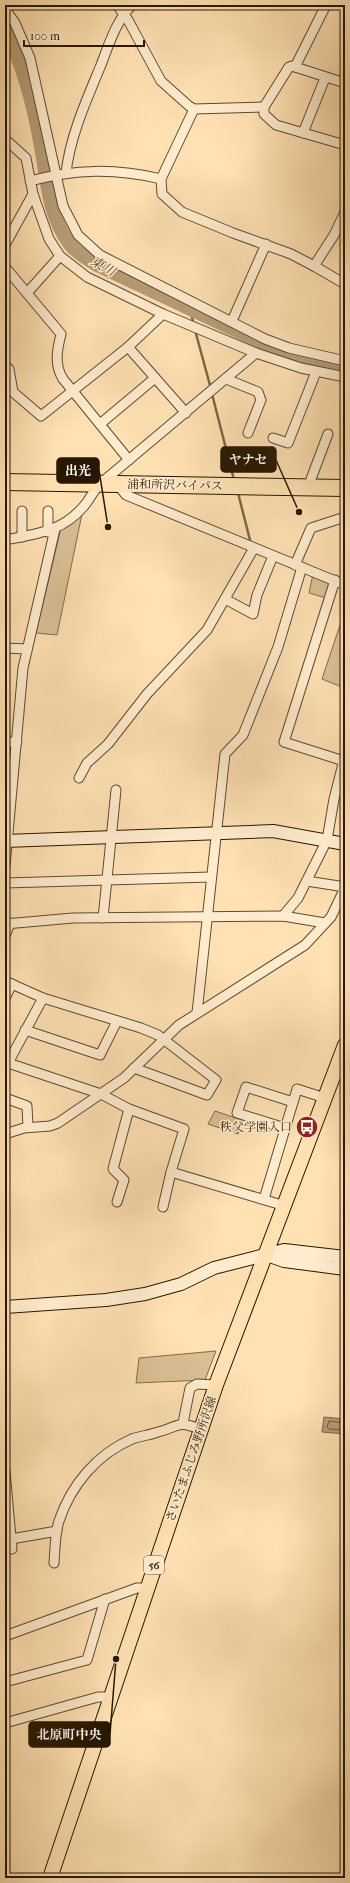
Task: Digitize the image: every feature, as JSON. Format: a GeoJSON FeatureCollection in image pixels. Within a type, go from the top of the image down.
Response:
{"type":"FeatureCollection","features":[{"type":"Feature","properties":{"kind":"highway","name":"浦和所沢バイパス"},"geometry":{"type":"LineString","coordinates":[[5,482],[345,488]]}},
{"type":"Feature","properties":{"kind":"main road","name":"さいたまふじみ野所沢線"},"geometry":{"type":"LineString","coordinates":[[50,1878],[216,1385],[267,1255],[345,1045]]}},
{"type":"Feature","properties":{"kind":"street"},"geometry":{"type":"LineString","coordinates":[[117,5],[124,13],[161,81],[194,108],[264,107]]}},
{"type":"Feature","properties":{"kind":"street"},"geometry":{"type":"LineString","coordinates":[[59,174],[86,101],[124,13],[132,5]]}},
{"type":"Feature","properties":{"kind":"street"},"geometry":{"type":"LineString","coordinates":[[295,67],[326,5]]}},
{"type":"Feature","properties":{"kind":"street"},"geometry":{"type":"LineString","coordinates":[[5,9],[15,23],[30,58],[59,174],[63,206],[78,235],[92,249],[108,260],[232,321],[265,340],[289,348],[345,361]]}},
{"type":"Feature","properties":{"kind":"street"},"geometry":{"type":"LineString","coordinates":[[345,83],[325,78],[295,67],[289,67],[264,107],[264,114],[276,125],[303,134],[345,144]]}},
{"type":"Feature","properties":{"kind":"street"},"geometry":{"type":"LineString","coordinates":[[303,134],[325,78]]}},
{"type":"Feature","properties":{"kind":"street"},"geometry":{"type":"LineString","coordinates":[[194,108],[161,178],[162,194],[182,212],[291,254],[345,284]]}},
{"type":"Feature","properties":{"kind":"street"},"geometry":{"type":"LineString","coordinates":[[5,139],[26,158],[33,180],[33,194],[49,239],[60,256],[87,277],[199,330],[259,353],[316,372],[345,377]]}},
{"type":"Feature","properties":{"kind":"street"},"geometry":{"type":"LineString","coordinates":[[33,180],[59,174],[133,172],[161,178]]}},
{"type":"Feature","properties":{"kind":"street"},"geometry":{"type":"LineString","coordinates":[[5,245],[33,194]]}},
{"type":"Feature","properties":{"kind":"street"},"geometry":{"type":"LineString","coordinates":[[314,266],[334,235],[345,212]]}},
{"type":"Feature","properties":{"kind":"street"},"geometry":{"type":"LineString","coordinates":[[232,321],[266,244]]}},
{"type":"Feature","properties":{"kind":"street"},"geometry":{"type":"LineString","coordinates":[[27,293],[60,256]]}},
{"type":"Feature","properties":{"kind":"street"},"geometry":{"type":"LineString","coordinates":[[5,267],[61,334],[56,355],[59,372],[73,392],[129,460]]}},
{"type":"Feature","properties":{"kind":"street"},"geometry":{"type":"LineString","coordinates":[[5,366],[9,370],[13,392],[41,416],[128,347],[163,314]]}},
{"type":"Feature","properties":{"kind":"street"},"geometry":{"type":"LineString","coordinates":[[5,540],[52,530],[76,514],[100,484],[259,353],[265,340]]}},
{"type":"Feature","properties":{"kind":"street"},"geometry":{"type":"LineString","coordinates":[[128,347],[186,413]]}},
{"type":"Feature","properties":{"kind":"street"},"geometry":{"type":"LineString","coordinates":[[273,438],[288,443],[316,372]]}},
{"type":"Feature","properties":{"kind":"street"},"geometry":{"type":"LineString","coordinates":[[100,424],[155,378]]}},
{"type":"Feature","properties":{"kind":"street"},"geometry":{"type":"LineString","coordinates":[[226,379],[258,392],[261,400],[248,433]]}},
{"type":"Feature","properties":{"kind":"street"},"geometry":{"type":"LineString","coordinates":[[310,488],[311,479],[328,434]]}},
{"type":"Feature","properties":{"kind":"street"},"geometry":{"type":"LineString","coordinates":[[118,485],[126,496],[345,585]]}},
{"type":"Feature","properties":{"kind":"street"},"geometry":{"type":"LineString","coordinates":[[22,511],[22,537]]}},
{"type":"Feature","properties":{"kind":"street"},"geometry":{"type":"LineString","coordinates":[[5,866],[9,781],[17,742],[23,668],[52,530],[48,511]]}},
{"type":"Feature","properties":{"kind":"street"},"geometry":{"type":"LineString","coordinates":[[197,1013],[224,754],[244,735],[278,647],[298,566],[311,528],[345,517]]}},
{"type":"Feature","properties":{"kind":"street"},"geometry":{"type":"LineString","coordinates":[[79,778],[87,763],[108,744],[147,694],[206,630],[225,600],[254,548]]}},
{"type":"Feature","properties":{"kind":"street"},"geometry":{"type":"LineString","coordinates":[[225,600],[254,614],[256,610],[257,595],[272,556]]}},
{"type":"Feature","properties":{"kind":"street"},"geometry":{"type":"LineString","coordinates":[[283,916],[298,898],[327,840],[334,799],[344,758],[284,742],[335,580]]}},
{"type":"Feature","properties":{"kind":"street"},"geometry":{"type":"LineString","coordinates":[[5,648],[27,649]]}},
{"type":"Feature","properties":{"kind":"street"},"geometry":{"type":"LineString","coordinates":[[5,742],[17,742]]}},
{"type":"Feature","properties":{"kind":"street"},"geometry":{"type":"LineString","coordinates":[[103,918],[116,790]]}},
{"type":"Feature","properties":{"kind":"street"},"geometry":{"type":"LineString","coordinates":[[6,841],[273,831],[345,844]]}},
{"type":"Feature","properties":{"kind":"street"},"geometry":{"type":"LineString","coordinates":[[5,884],[211,877]]}},
{"type":"Feature","properties":{"kind":"street"},"geometry":{"type":"LineString","coordinates":[[5,1134],[28,1127],[50,1126],[58,1123],[101,1094],[134,1068],[179,1025],[301,948],[331,917],[345,888],[307,881]]}},
{"type":"Feature","properties":{"kind":"street"},"geometry":{"type":"LineString","coordinates":[[5,936],[7,923],[103,918],[283,916],[325,923]]}},
{"type":"Feature","properties":{"kind":"street"},"geometry":{"type":"LineString","coordinates":[[5,998],[9,982],[43,998],[141,1028],[164,1039],[216,1080],[207,1095],[134,1068]]}},
{"type":"Feature","properties":{"kind":"street"},"geometry":{"type":"LineString","coordinates":[[43,998],[7,1062],[101,1094],[129,1109],[184,1129],[171,1172],[163,1207]]}},
{"type":"Feature","properties":{"kind":"street"},"geometry":{"type":"LineString","coordinates":[[26,1030],[100,1055],[117,1021]]}},
{"type":"Feature","properties":{"kind":"street"},"geometry":{"type":"LineString","coordinates":[[285,1128],[237,1113],[246,1087],[293,1102]]}},
{"type":"Feature","properties":{"kind":"street"},"geometry":{"type":"LineString","coordinates":[[264,1199],[296,1089],[325,1098]]}},
{"type":"Feature","properties":{"kind":"street"},"geometry":{"type":"LineString","coordinates":[[5,1098],[27,1106],[28,1127]]}},
{"type":"Feature","properties":{"kind":"street"},"geometry":{"type":"LineString","coordinates":[[117,1202],[124,1180],[113,1169],[129,1109]]}},
{"type":"Feature","properties":{"kind":"street"},"geometry":{"type":"LineString","coordinates":[[171,1172],[285,1206]]}},
{"type":"Feature","properties":{"kind":"street"},"geometry":{"type":"LineString","coordinates":[[5,1307],[106,1300],[145,1294],[181,1284],[214,1268],[284,1250],[345,1257]]}},
{"type":"Feature","properties":{"kind":"street"},"geometry":{"type":"LineString","coordinates":[[267,1255],[284,1261],[345,1269]]}},
{"type":"Feature","properties":{"kind":"street"},"geometry":{"type":"LineString","coordinates":[[183,1423],[190,1388],[197,1384],[216,1385]]}},
{"type":"Feature","properties":{"kind":"street"},"geometry":{"type":"LineString","coordinates":[[54,1563],[59,1522],[74,1487],[101,1458],[131,1440],[160,1432],[183,1423],[201,1429]]}},
{"type":"Feature","properties":{"kind":"street"},"geometry":{"type":"LineString","coordinates":[[5,1471],[12,1548],[5,1549]]}},
{"type":"Feature","properties":{"kind":"street"},"geometry":{"type":"LineString","coordinates":[[11,1539],[57,1531]]}},
{"type":"Feature","properties":{"kind":"street"},"geometry":{"type":"LineString","coordinates":[[5,1636],[137,1588],[147,1588]]}},
{"type":"Feature","properties":{"kind":"street"},"geometry":{"type":"LineString","coordinates":[[5,1682],[87,1660],[105,1599]]}},
{"type":"Feature","properties":{"kind":"street"},"geometry":{"type":"LineString","coordinates":[[5,1723],[98,1697],[110,1697]]}},
{"type":"Feature","properties":{"kind":"shaded area"},"geometry":{"type":"Polygon","coordinates":[[[82,514],[57,635],[36,633],[61,528],[82,514]]]}},
{"type":"Feature","properties":{"kind":"shaded area"},"geometry":{"type":"Polygon","coordinates":[[[313,574],[331,581],[326,598],[309,593],[313,574]]]}},
{"type":"Feature","properties":{"kind":"shaded area"},"geometry":{"type":"Polygon","coordinates":[[[340,625],[345,627],[345,676],[342,687],[322,679],[340,625]]]}},
{"type":"Feature","properties":{"kind":"shaded area"},"geometry":{"type":"Polygon","coordinates":[[[215,1111],[242,1120],[238,1134],[208,1124],[215,1111]]]}},
{"type":"Feature","properties":{"kind":"shaded area"},"geometry":{"type":"Polygon","coordinates":[[[216,1351],[205,1380],[136,1383],[139,1358],[216,1351]]]}},
{"type":"Feature","properties":{"kind":"water"},"geometry":{"type":"Polygon","coordinates":[[[324,1417],[345,1419],[345,1434],[322,1432],[324,1417]]]}},
{"type":"Feature","properties":{"kind":"waterway","name":"東川"},"geometry":{"type":"LineString","coordinates":[[5,31],[17,55],[31,99],[52,207],[62,231],[75,250],[97,265],[280,351],[308,361],[345,367]]}},
{"type":"Feature","properties":{"kind":"waterway"},"geometry":{"type":"LineString","coordinates":[[190,310],[194,325]]}},
{"type":"Feature","properties":{"kind":"waterway"},"geometry":{"type":"LineString","coordinates":[[195,330],[211,389]]}},
{"type":"Feature","properties":{"kind":"waterway"},"geometry":{"type":"LineString","coordinates":[[212,394],[234,480]]}},
{"type":"Feature","properties":{"kind":"waterway"},"geometry":{"type":"LineString","coordinates":[[238,493],[250,540]]}},
{"type":"Feature","properties":{"kind":"place","name":"ヤナセ"},"geometry":{"type":"Point","coordinates":[299,512]}},
{"type":"Feature","properties":{"kind":"place","name":"出光"},"geometry":{"type":"Point","coordinates":[108,527]}},
{"type":"Feature","properties":{"kind":"place","name":"秩父学園入口"},"geometry":{"type":"Point","coordinates":[307,1127]}},
{"type":"Feature","properties":{"kind":"place","name":"北原町中央"},"geometry":{"type":"Point","coordinates":[116,1659]}}]}
